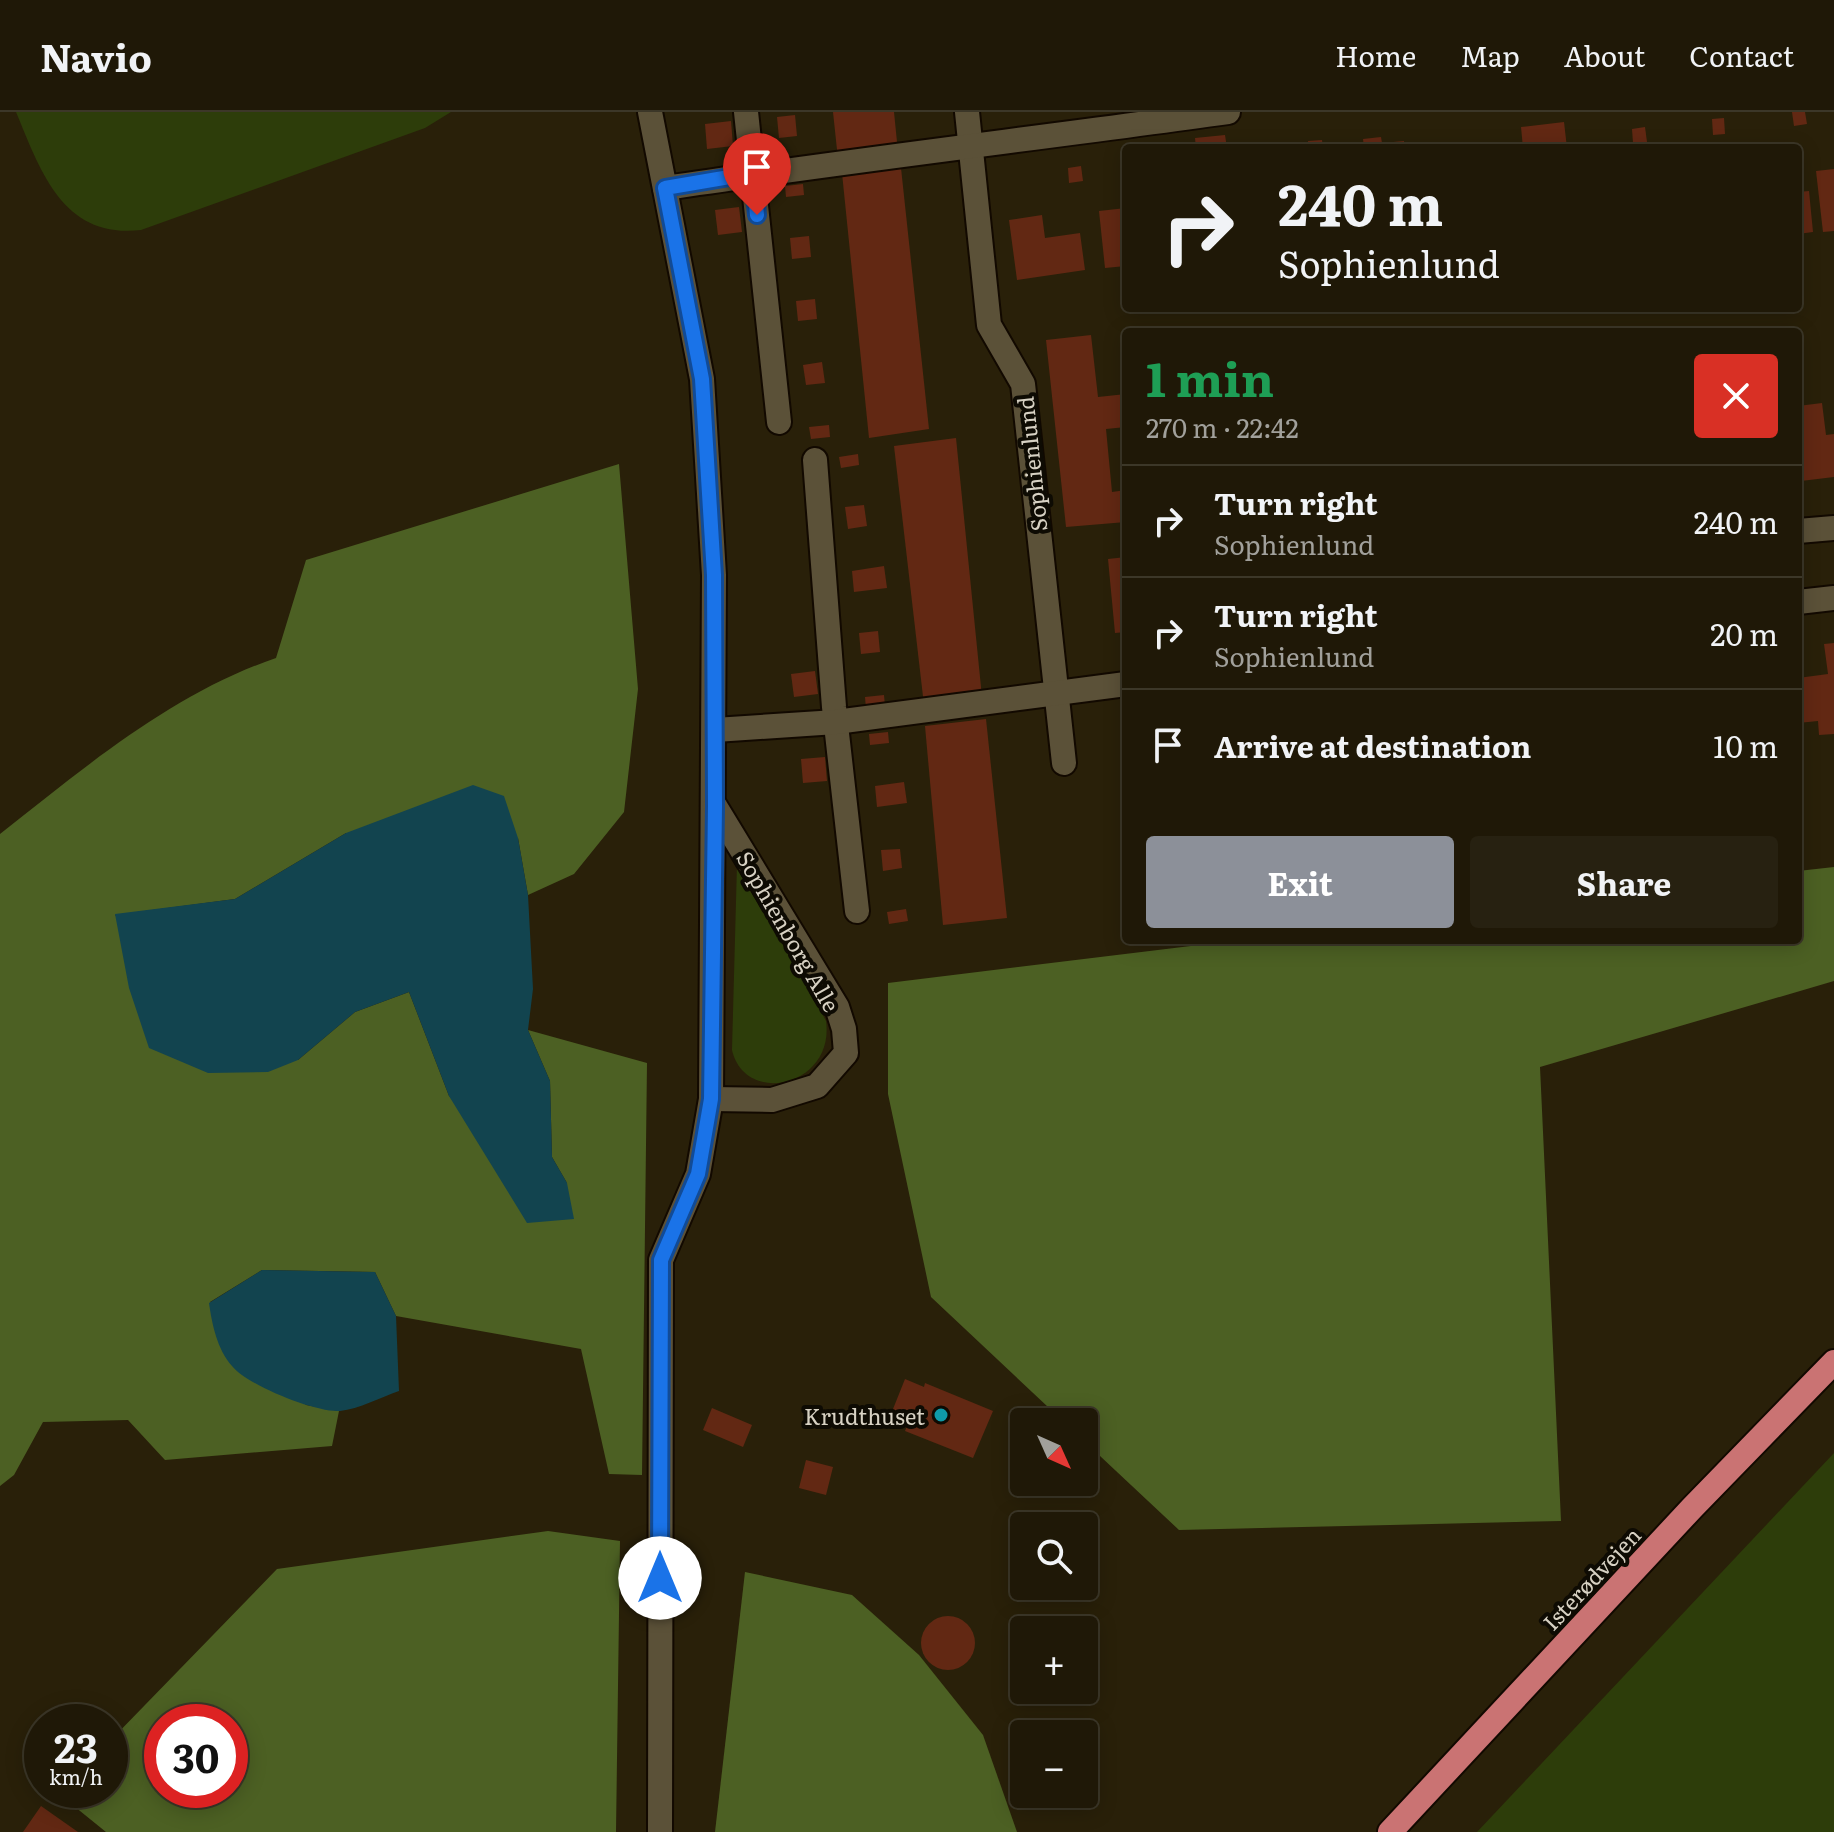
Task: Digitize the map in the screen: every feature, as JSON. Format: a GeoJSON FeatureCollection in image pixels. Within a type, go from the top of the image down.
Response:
{"type":"FeatureCollection","features":[{"type":"Feature","properties":{"kind":"highway","name":"Isterødvejen"},"geometry":{"type":"LineString","coordinates":[[1390,1832],[1692,1508],[1834,1362]]}},
{"type":"Feature","properties":{"kind":"street","name":"Sophienborg Alle"},"geometry":{"type":"LineString","coordinates":[[650,112],[702,379],[714,575],[715,730],[711,1099],[698,1174],[661,1260],[660,1832]]}},
{"type":"Feature","properties":{"kind":"street"},"geometry":{"type":"LineString","coordinates":[[746,112],[779,422]]}},
{"type":"Feature","properties":{"kind":"street","name":"Sophienlund"},"geometry":{"type":"LineString","coordinates":[[967,112],[989,325],[1023,384],[1064,763]]}},
{"type":"Feature","properties":{"kind":"street"},"geometry":{"type":"LineString","coordinates":[[665,188],[753,173],[970,148],[1228,112]]}},
{"type":"Feature","properties":{"kind":"street"},"geometry":{"type":"LineString","coordinates":[[815,460],[836,722],[857,911]]}},
{"type":"Feature","properties":{"kind":"street"},"geometry":{"type":"LineString","coordinates":[[1802,531],[1834,528]]}},
{"type":"Feature","properties":{"kind":"street"},"geometry":{"type":"LineString","coordinates":[[1802,602],[1834,598]]}},
{"type":"Feature","properties":{"kind":"street"},"geometry":{"type":"LineString","coordinates":[[715,730],[836,722],[1122,685]]}},
{"type":"Feature","properties":{"kind":"street","name":"Sophienborg Alle"},"geometry":{"type":"LineString","coordinates":[[711,1099],[772,1100],[817,1086],[846,1053],[844,1029],[837,1007],[715,806]]}},
{"type":"Feature","properties":{"kind":"green space"},"geometry":{"type":"Polygon","coordinates":[[[16,112],[451,112],[425,128],[141,230],[114,230],[92,224],[59,197],[35,157],[16,112]]]}},
{"type":"Feature","properties":{"kind":"green space"},"geometry":{"type":"Polygon","coordinates":[[[619,464],[638,689],[624,812],[574,874],[528,895],[518,838],[346,833],[235,899],[115,915],[298,1060],[355,1012],[409,992],[449,1096],[567,1183],[552,1157],[550,1081],[528,1030],[647,1063],[642,1475],[609,1474],[581,1349],[396,1316],[375,1272],[262,1270],[210,1302],[306,1405],[339,1411],[332,1446],[165,1460],[128,1420],[43,1422],[14,1475],[0,1486],[0,834],[98,758],[166,711],[238,673],[276,658],[306,560],[619,464]]]}},
{"type":"Feature","properties":{"kind":"green space"},"geometry":{"type":"Polygon","coordinates":[[[743,864],[826,1021],[825,1043],[817,1061],[804,1074],[787,1081],[770,1083],[753,1079],[740,1068],[732,1050],[737,865],[743,864]]]}},
{"type":"Feature","properties":{"kind":"green space"},"geometry":{"type":"Polygon","coordinates":[[[1834,867],[1834,981],[1540,1067],[1561,1521],[1179,1530],[1098,1454],[1098,1408],[1049,1408],[931,1297],[888,1094],[888,983],[1207,944],[1802,944],[1802,871],[1834,867]]]}},
{"type":"Feature","properties":{"kind":"green space"},"geometry":{"type":"Polygon","coordinates":[[[1834,1453],[1834,1832],[1477,1832],[1834,1453]]]}},
{"type":"Feature","properties":{"kind":"green space"},"geometry":{"type":"Polygon","coordinates":[[[548,1531],[620,1541],[616,1832],[106,1832],[76,1808],[128,1808],[128,1722],[144,1706],[144,1808],[248,1808],[248,1704],[146,1704],[277,1569],[548,1531]]]}},
{"type":"Feature","properties":{"kind":"green space"},"geometry":{"type":"Polygon","coordinates":[[[745,1572],[852,1595],[919,1655],[983,1735],[1017,1832],[715,1832],[745,1572]]]}},
{"type":"Feature","properties":{"kind":"water"},"geometry":{"type":"Polygon","coordinates":[[[473,785],[504,796],[518,838],[528,895],[533,989],[528,1030],[550,1081],[552,1157],[567,1183],[574,1219],[527,1223],[449,1096],[409,992],[355,1012],[298,1060],[268,1072],[208,1073],[149,1048],[129,988],[115,914],[235,899],[346,833],[473,785]]]}},
{"type":"Feature","properties":{"kind":"water"},"geometry":{"type":"Polygon","coordinates":[[[262,1270],[375,1272],[396,1316],[399,1391],[355,1408],[329,1410],[283,1396],[252,1381],[232,1366],[219,1344],[209,1303],[262,1270]]]}},
{"type":"Feature","properties":{"kind":"building"},"geometry":{"type":"Polygon","coordinates":[[[833,112],[894,112],[898,152],[838,159],[833,112]]]}},
{"type":"Feature","properties":{"kind":"building"},"geometry":{"type":"Polygon","coordinates":[[[1792,112],[1805,112],[1807,124],[1794,126],[1792,112]]]}},
{"type":"Feature","properties":{"kind":"building"},"geometry":{"type":"Polygon","coordinates":[[[795,115],[797,136],[779,138],[777,117],[795,115]]]}},
{"type":"Feature","properties":{"kind":"building"},"geometry":{"type":"Polygon","coordinates":[[[1724,118],[1725,134],[1713,135],[1712,119],[1724,118]]]}},
{"type":"Feature","properties":{"kind":"building"},"geometry":{"type":"Polygon","coordinates":[[[731,121],[733,146],[707,149],[705,124],[731,121]]]}},
{"type":"Feature","properties":{"kind":"building"},"geometry":{"type":"Polygon","coordinates":[[[1564,122],[1567,144],[1523,144],[1521,127],[1564,122]]]}},
{"type":"Feature","properties":{"kind":"building"},"geometry":{"type":"Polygon","coordinates":[[[1645,127],[1647,142],[1633,143],[1632,129],[1645,127]]]}},
{"type":"Feature","properties":{"kind":"building"},"geometry":{"type":"Polygon","coordinates":[[[1225,135],[1226,144],[1196,144],[1195,138],[1225,135]]]}},
{"type":"Feature","properties":{"kind":"building"},"geometry":{"type":"Polygon","coordinates":[[[1381,137],[1382,143],[1404,141],[1404,144],[1364,144],[1363,139],[1381,137]]]}},
{"type":"Feature","properties":{"kind":"building"},"geometry":{"type":"Polygon","coordinates":[[[1322,140],[1322,144],[1308,144],[1308,141],[1322,140]]]}},
{"type":"Feature","properties":{"kind":"building"},"geometry":{"type":"Polygon","coordinates":[[[1081,166],[1083,181],[1069,183],[1068,168],[1081,166]]]}},
{"type":"Feature","properties":{"kind":"building"},"geometry":{"type":"Polygon","coordinates":[[[901,168],[929,429],[869,438],[842,173],[901,168]]]}},
{"type":"Feature","properties":{"kind":"building"},"geometry":{"type":"Polygon","coordinates":[[[1834,169],[1834,231],[1823,232],[1816,171],[1834,169]]]}},
{"type":"Feature","properties":{"kind":"building"},"geometry":{"type":"Polygon","coordinates":[[[803,184],[804,195],[786,197],[785,186],[803,184]]]}},
{"type":"Feature","properties":{"kind":"building"},"geometry":{"type":"Polygon","coordinates":[[[1809,191],[1813,232],[1802,233],[1802,192],[1809,191]]]}},
{"type":"Feature","properties":{"kind":"building"},"geometry":{"type":"Polygon","coordinates":[[[739,207],[742,232],[718,235],[715,210],[739,207]]]}},
{"type":"Feature","properties":{"kind":"building"},"geometry":{"type":"Polygon","coordinates":[[[1122,208],[1122,266],[1105,268],[1099,211],[1122,208]]]}},
{"type":"Feature","properties":{"kind":"building"},"geometry":{"type":"Polygon","coordinates":[[[1042,215],[1045,238],[1080,233],[1085,270],[1017,280],[1009,220],[1042,215]]]}},
{"type":"Feature","properties":{"kind":"building"},"geometry":{"type":"Polygon","coordinates":[[[809,236],[811,257],[792,259],[790,238],[809,236]]]}},
{"type":"Feature","properties":{"kind":"building"},"geometry":{"type":"Polygon","coordinates":[[[815,299],[817,319],[798,321],[796,301],[815,299]]]}},
{"type":"Feature","properties":{"kind":"building"},"geometry":{"type":"Polygon","coordinates":[[[1091,335],[1098,397],[1122,394],[1122,427],[1106,429],[1112,492],[1122,491],[1122,522],[1066,527],[1046,340],[1091,335]]]}},
{"type":"Feature","properties":{"kind":"building"},"geometry":{"type":"Polygon","coordinates":[[[822,362],[825,383],[806,385],[803,365],[822,362]]]}},
{"type":"Feature","properties":{"kind":"building"},"geometry":{"type":"Polygon","coordinates":[[[1822,403],[1826,435],[1834,434],[1834,477],[1802,481],[1802,406],[1822,403]]]}},
{"type":"Feature","properties":{"kind":"building"},"geometry":{"type":"Polygon","coordinates":[[[829,425],[830,437],[811,439],[809,427],[829,425]]]}},
{"type":"Feature","properties":{"kind":"building"},"geometry":{"type":"Polygon","coordinates":[[[956,438],[982,697],[924,705],[894,446],[956,438]]]}},
{"type":"Feature","properties":{"kind":"building"},"geometry":{"type":"Polygon","coordinates":[[[858,454],[859,465],[841,468],[839,457],[858,454]]]}},
{"type":"Feature","properties":{"kind":"building"},"geometry":{"type":"Polygon","coordinates":[[[864,505],[867,526],[848,529],[845,507],[864,505]]]}},
{"type":"Feature","properties":{"kind":"building"},"geometry":{"type":"Polygon","coordinates":[[[1122,557],[1122,632],[1115,633],[1108,559],[1122,557]]]}},
{"type":"Feature","properties":{"kind":"building"},"geometry":{"type":"Polygon","coordinates":[[[884,566],[887,588],[854,592],[852,571],[884,566]]]}},
{"type":"Feature","properties":{"kind":"building"},"geometry":{"type":"Polygon","coordinates":[[[878,631],[880,652],[861,654],[859,633],[878,631]]]}},
{"type":"Feature","properties":{"kind":"building"},"geometry":{"type":"Polygon","coordinates":[[[1834,643],[1834,734],[1819,735],[1818,721],[1802,723],[1802,677],[1828,674],[1824,644],[1834,643]]]}},
{"type":"Feature","properties":{"kind":"building"},"geometry":{"type":"Polygon","coordinates":[[[815,671],[818,694],[794,697],[791,674],[815,671]]]}},
{"type":"Feature","properties":{"kind":"building"},"geometry":{"type":"Polygon","coordinates":[[[884,695],[885,706],[866,709],[865,697],[884,695]]]}},
{"type":"Feature","properties":{"kind":"building"},"geometry":{"type":"Polygon","coordinates":[[[986,719],[1007,918],[943,925],[925,726],[986,719]]]}},
{"type":"Feature","properties":{"kind":"building"},"geometry":{"type":"Polygon","coordinates":[[[888,732],[889,743],[870,745],[869,734],[888,732]]]}},
{"type":"Feature","properties":{"kind":"building"},"geometry":{"type":"Polygon","coordinates":[[[825,757],[827,781],[803,783],[801,759],[825,757]]]}},
{"type":"Feature","properties":{"kind":"building"},"geometry":{"type":"Polygon","coordinates":[[[904,782],[907,803],[877,807],[875,786],[904,782]]]}},
{"type":"Feature","properties":{"kind":"building"},"geometry":{"type":"Polygon","coordinates":[[[900,849],[902,868],[883,871],[881,850],[900,849]]]}},
{"type":"Feature","properties":{"kind":"building"},"geometry":{"type":"Polygon","coordinates":[[[906,909],[908,921],[889,924],[887,912],[906,909]]]}},
{"type":"Feature","properties":{"kind":"building","name":"Krudthuset"},"geometry":{"type":"Polygon","coordinates":[[[905,1379],[924,1387],[925,1383],[993,1411],[973,1458],[905,1431],[907,1426],[889,1419],[905,1379]]]}},
{"type":"Feature","properties":{"kind":"building"},"geometry":{"type":"Polygon","coordinates":[[[712,1408],[752,1425],[743,1447],[703,1430],[712,1408]]]}},
{"type":"Feature","properties":{"kind":"building"},"geometry":{"type":"Polygon","coordinates":[[[806,1460],[833,1467],[826,1495],[799,1488],[806,1460]]]}},
{"type":"Feature","properties":{"kind":"building"},"geometry":{"type":"Polygon","coordinates":[[[948,1616],[967,1624],[975,1643],[967,1662],[948,1670],[929,1662],[921,1643],[929,1624],[948,1616]]]}},
{"type":"Feature","properties":{"kind":"building"},"geometry":{"type":"Polygon","coordinates":[[[40,1808],[44,1808],[78,1832],[23,1832],[40,1808]]]}},
{"type":"Feature","properties":{"kind":"place","name":"Krudthuset"},"geometry":{"type":"Point","coordinates":[941,1415]}},
{"type":"Feature","properties":{"kind":"route"},"geometry":{"type":"LineString","coordinates":[[660,1578],[661,1260],[698,1174],[711,1099],[715,806],[714,575],[702,379],[665,188],[753,173],[757,215]]}}]}
